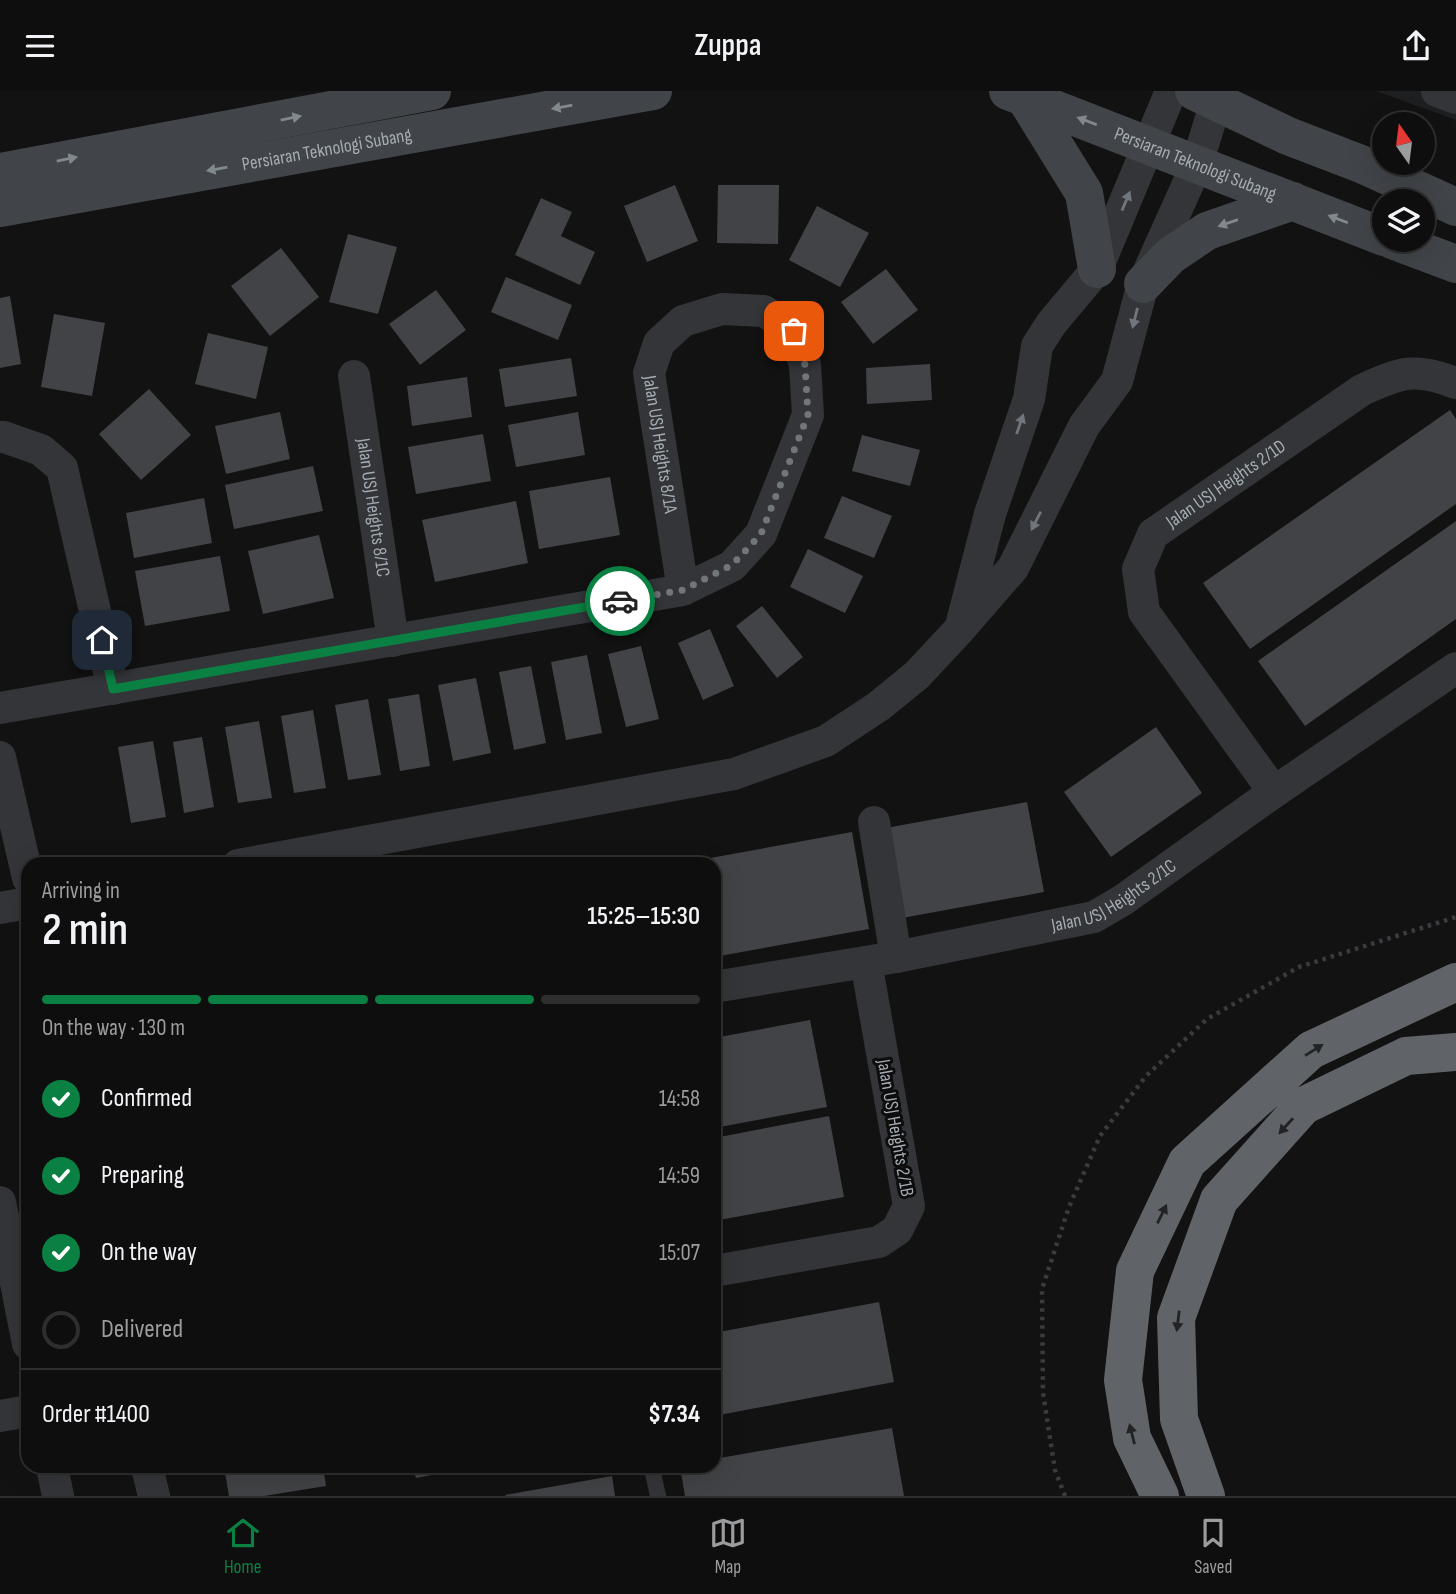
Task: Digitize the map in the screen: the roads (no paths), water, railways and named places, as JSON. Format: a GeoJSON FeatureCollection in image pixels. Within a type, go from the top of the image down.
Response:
{"type":"FeatureCollection","features":[{"type":"Feature","properties":{"kind":"highway"},"geometry":{"type":"LineString","coordinates":[[1160,1496],[1132,1438],[1123,1380],[1135,1271],[1187,1162],[1311,1050],[1456,982]]}},
{"type":"Feature","properties":{"kind":"highway"},"geometry":{"type":"LineString","coordinates":[[1206,1496],[1179,1419],[1177,1318],[1219,1201],[1303,1106],[1406,1056],[1456,1052]]}},
{"type":"Feature","properties":{"kind":"main road","name":"Persiaran Teknologi Subang"},"geometry":{"type":"LineString","coordinates":[[0,172],[432,91]]}},
{"type":"Feature","properties":{"kind":"main road","name":"Persiaran Teknologi Subang"},"geometry":{"type":"LineString","coordinates":[[0,208],[653,91]]}},
{"type":"Feature","properties":{"kind":"main road","name":"Persiaran Teknologi Subang"},"geometry":{"type":"LineString","coordinates":[[1016,94],[1372,232]]}},
{"type":"Feature","properties":{"kind":"main road"},"geometry":{"type":"LineString","coordinates":[[1016,94],[1084,193],[1097,269]]}},
{"type":"Feature","properties":{"kind":"main road"},"geometry":{"type":"LineString","coordinates":[[1217,94],[1247,98],[1288,136],[1456,207]]}},
{"type":"Feature","properties":{"kind":"main road"},"geometry":{"type":"LineString","coordinates":[[1143,284],[1170,256],[1207,231],[1293,201]]}},
{"type":"Feature","properties":{"kind":"main road"},"geometry":{"type":"LineString","coordinates":[[1424,252],[1456,264]]}},
{"type":"Feature","properties":{"kind":"street"},"geometry":{"type":"LineString","coordinates":[[959,630],[990,514],[1029,399],[1037,346],[1051,324],[1097,269],[1171,91]]}},
{"type":"Feature","properties":{"kind":"street"},"geometry":{"type":"LineString","coordinates":[[1437,91],[1456,98]]}},
{"type":"Feature","properties":{"kind":"street"},"geometry":{"type":"LineString","coordinates":[[282,857],[734,774],[826,741],[879,706],[917,675],[1013,568],[1084,426],[1117,381],[1143,284],[1197,164],[1217,94]]}},
{"type":"Feature","properties":{"kind":"street","name":"Jalan USJ Heights 8/1A"},"geometry":{"type":"LineString","coordinates":[[0,708],[683,590],[732,565],[761,534],[808,415],[805,365],[794,331],[764,311],[722,309],[683,321],[659,343],[649,373],[683,590]]}},
{"type":"Feature","properties":{"kind":"street","name":"Jalan USJ Heights 2/1D"},"geometry":{"type":"LineString","coordinates":[[1274,792],[1144,611],[1138,569],[1153,534],[1362,390],[1394,375],[1430,373],[1456,383]]}},
{"type":"Feature","properties":{"kind":"street","name":"Jalan USJ Heights 8/1C"},"geometry":{"type":"LineString","coordinates":[[354,376],[393,641]]}},
{"type":"Feature","properties":{"kind":"street"},"geometry":{"type":"LineString","coordinates":[[0,437],[41,450],[62,468],[113,689]]}},
{"type":"Feature","properties":{"kind":"street","name":"Jalan USJ Heights 2/1C"},"geometry":{"type":"LineString","coordinates":[[721,986],[881,959],[1094,917],[1123,900],[1274,792],[1456,668]]}},
{"type":"Feature","properties":{"kind":"street"},"geometry":{"type":"LineString","coordinates":[[0,757],[23,857]]}},
{"type":"Feature","properties":{"kind":"street","name":"Jalan USJ Heights 2/1B"},"geometry":{"type":"LineString","coordinates":[[721,1270],[879,1242],[897,1230],[909,1206],[881,959],[874,822]]}},
{"type":"Feature","properties":{"kind":"street"},"geometry":{"type":"LineString","coordinates":[[0,908],[21,904]]}},
{"type":"Feature","properties":{"kind":"street"},"geometry":{"type":"LineString","coordinates":[[0,1202],[21,1308]]}},
{"type":"Feature","properties":{"kind":"street"},"geometry":{"type":"LineString","coordinates":[[0,1416],[21,1412]]}},
{"type":"Feature","properties":{"kind":"street"},"geometry":{"type":"LineString","coordinates":[[53,1473],[58,1496]]}},
{"type":"Feature","properties":{"kind":"street"},"geometry":{"type":"LineString","coordinates":[[149,1473],[154,1496]]}},
{"type":"Feature","properties":{"kind":"lane"},"geometry":{"type":"LineString","coordinates":[[653,1473],[658,1496]]}}]}
